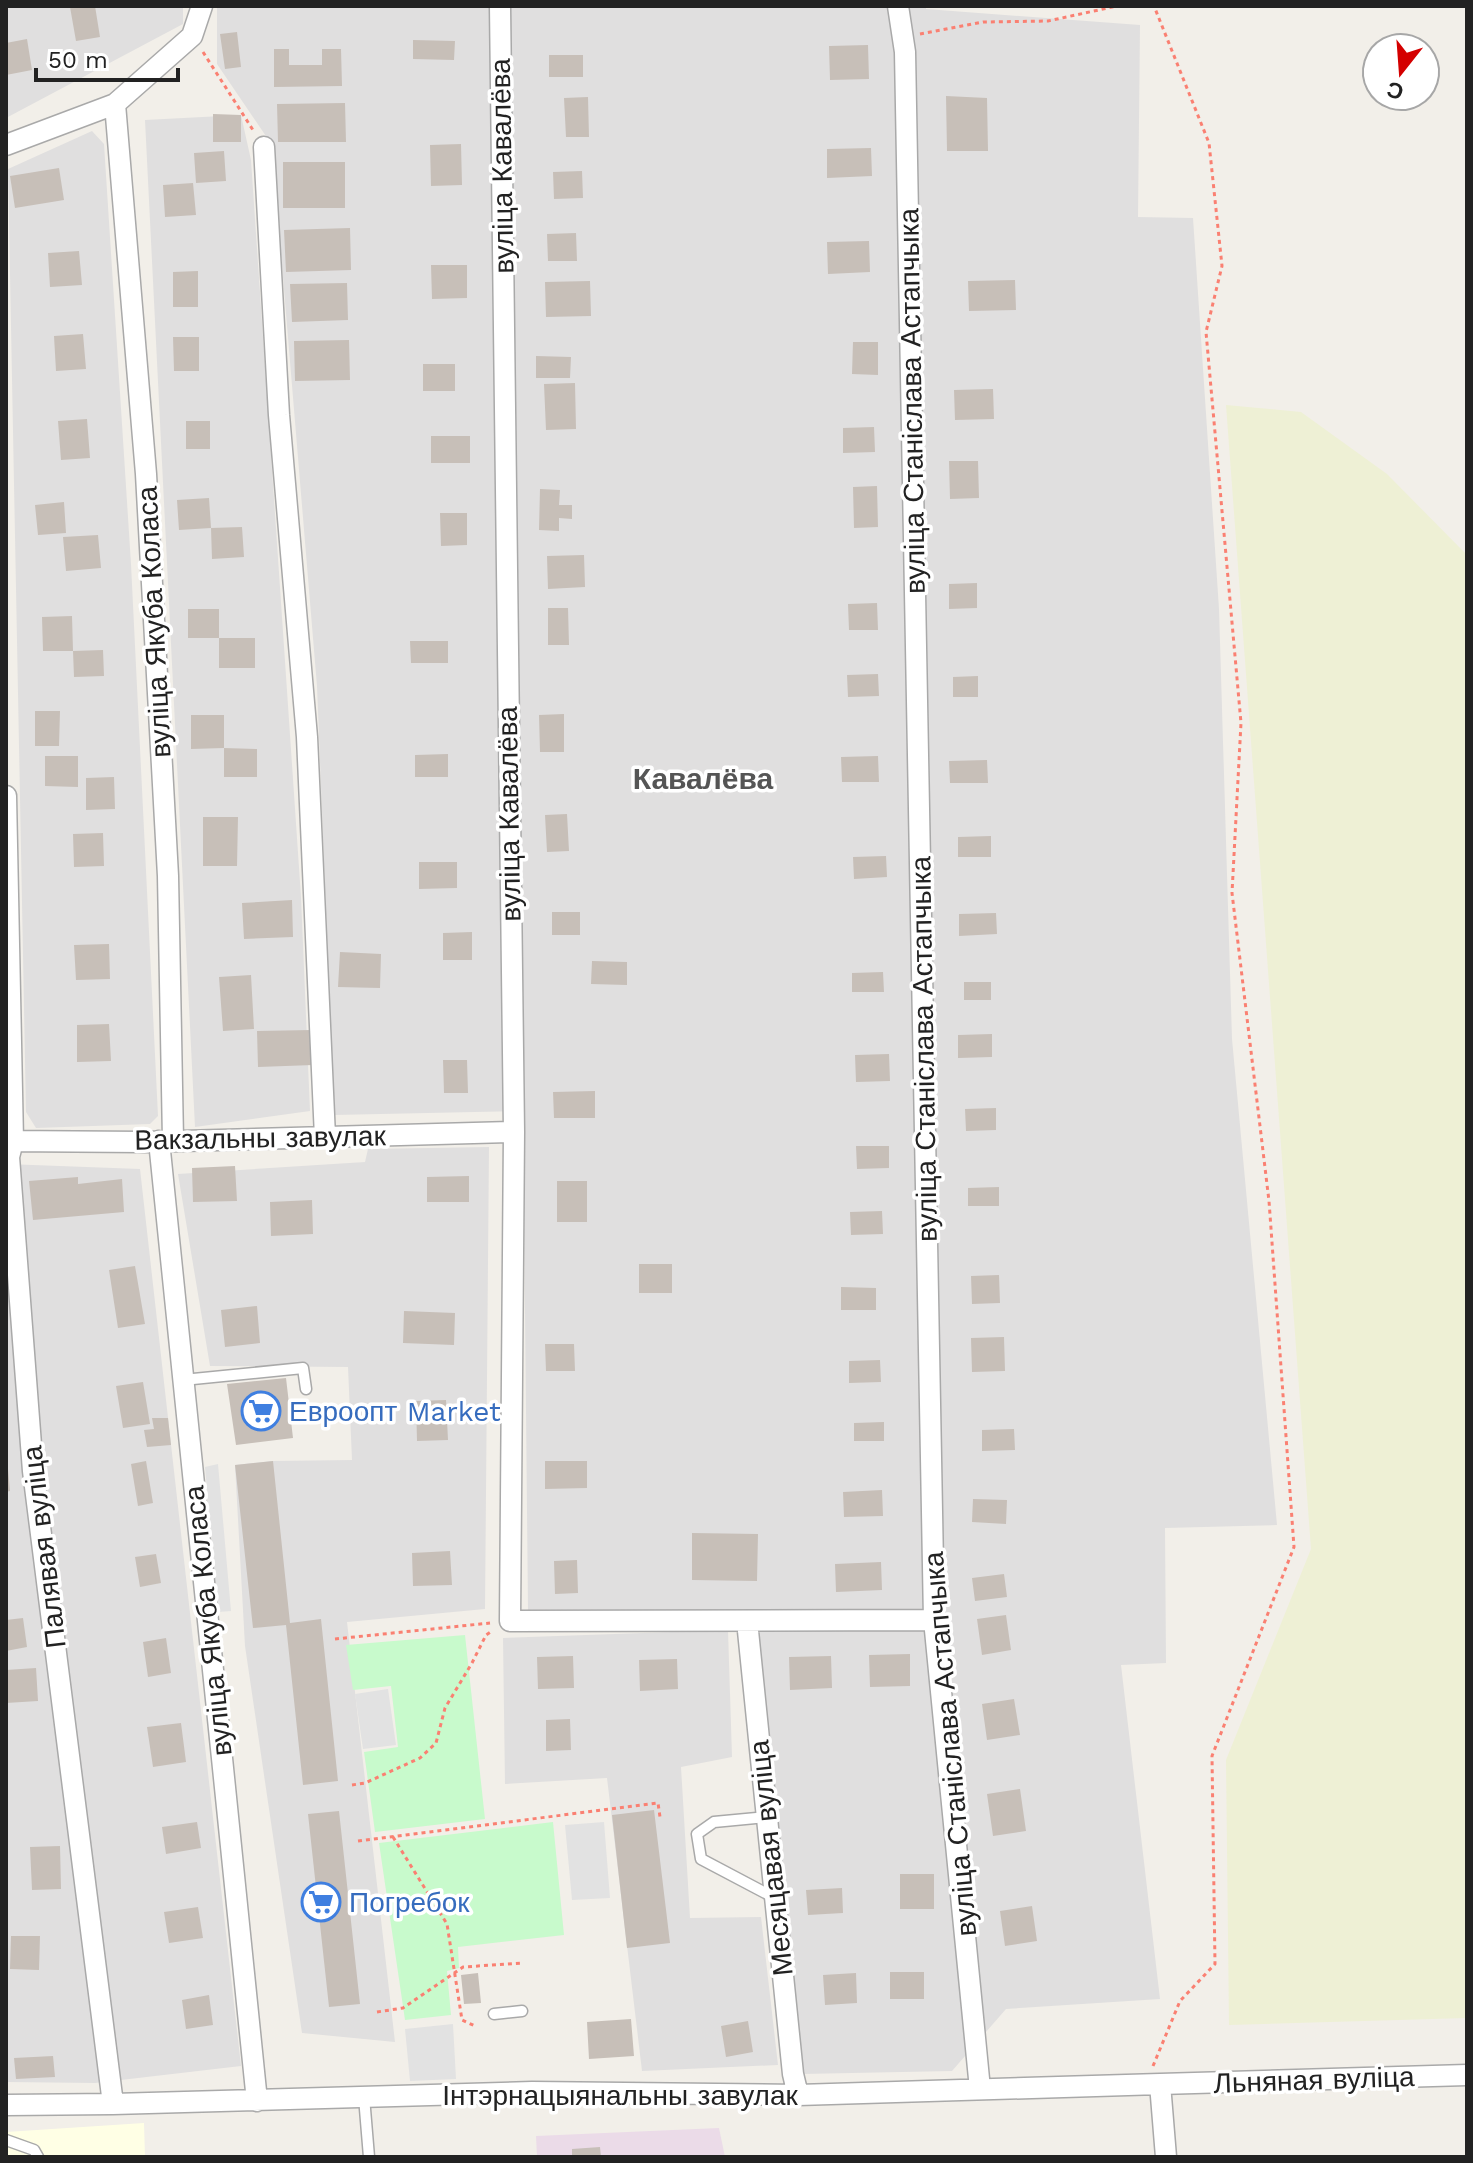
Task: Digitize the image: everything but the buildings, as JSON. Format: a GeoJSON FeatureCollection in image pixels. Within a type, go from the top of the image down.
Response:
{"type":"FeatureCollection","features":[{"type":"Feature","properties":{"kind":"street"},"geometry":{"type":"LineString","coordinates":[[6,145],[115,104],[192,36],[202,6]]}},
{"type":"Feature","properties":{"kind":"street","name":"вуліца Кавалёва"},"geometry":{"type":"LineString","coordinates":[[500,6],[514,1132],[510,1621]]}},
{"type":"Feature","properties":{"kind":"street","name":"вуліца Станіслава Астапчыка"},"geometry":{"type":"LineString","coordinates":[[898,6],[903,37],[934,1620],[980,2089]]}},
{"type":"Feature","properties":{"kind":"street","name":"вуліца Якуба Коласа"},"geometry":{"type":"LineString","coordinates":[[115,104],[146,474],[168,876],[166,1141],[183,1380],[257,2101]]}},
{"type":"Feature","properties":{"kind":"street"},"geometry":{"type":"LineString","coordinates":[[264,147],[279,415],[307,737],[325,1137]]}},
{"type":"Feature","properties":{"kind":"street","name":"Палявая вуліца"},"geometry":{"type":"LineString","coordinates":[[6,796],[10,1185],[33,1471],[113,2104]]}},
{"type":"Feature","properties":{"kind":"street","name":"Вакзальны завулак"},"geometry":{"type":"LineString","coordinates":[[10,1141],[166,1141],[514,1132]]}},
{"type":"Feature","properties":{"kind":"street"},"geometry":{"type":"LineString","coordinates":[[510,1621],[934,1620]]}},
{"type":"Feature","properties":{"kind":"street","name":"Месяцавая вуліца"},"geometry":{"type":"LineString","coordinates":[[747,1621],[793,2074],[798,2095]]}},
{"type":"Feature","properties":{"kind":"street","name":"Льняная вуліца"},"geometry":{"type":"LineString","coordinates":[[1153,2084],[1467,2075]]}},
{"type":"Feature","properties":{"kind":"street"},"geometry":{"type":"LineString","coordinates":[[1153,2084],[1166,2157]]}},
{"type":"Feature","properties":{"kind":"street","name":"Інтэрнацыянальны завулак"},"geometry":{"type":"LineString","coordinates":[[6,2105],[532,2092],[798,2095],[1153,2084]]}},
{"type":"Feature","properties":{"kind":"lane"},"geometry":{"type":"LineString","coordinates":[[183,1380],[303,1368],[306,1389]]}},
{"type":"Feature","properties":{"kind":"lane"},"geometry":{"type":"LineString","coordinates":[[767,1817],[714,1822],[697,1834],[701,1859],[775,1898]]}},
{"type":"Feature","properties":{"kind":"lane"},"geometry":{"type":"LineString","coordinates":[[494,2014],[522,2011]]}},
{"type":"Feature","properties":{"kind":"lane"},"geometry":{"type":"LineString","coordinates":[[364,2097],[369,2157]]}},
{"type":"Feature","properties":{"kind":"lane"},"geometry":{"type":"LineString","coordinates":[[6,2140],[34,2150],[38,2157]]}},
{"type":"Feature","properties":{"kind":"path"},"geometry":{"type":"LineString","coordinates":[[903,37],[983,22],[1048,21],[1117,6]]}},
{"type":"Feature","properties":{"kind":"path"},"geometry":{"type":"LineString","coordinates":[[1153,2084],[1180,2001],[1215,1964],[1212,1756],[1294,1547],[1269,1201],[1232,893],[1241,723],[1206,332],[1222,266],[1209,143],[1154,6]]}},
{"type":"Feature","properties":{"kind":"path"},"geometry":{"type":"LineString","coordinates":[[192,36],[264,147]]}},
{"type":"Feature","properties":{"kind":"path"},"geometry":{"type":"LineString","coordinates":[[335,1639],[510,1621]]}},
{"type":"Feature","properties":{"kind":"path"},"geometry":{"type":"LineString","coordinates":[[352,1785],[365,1783],[420,1758],[436,1743],[445,1708],[486,1635],[510,1621]]}},
{"type":"Feature","properties":{"kind":"path"},"geometry":{"type":"LineString","coordinates":[[358,1841],[658,1803],[660,1817]]}},
{"type":"Feature","properties":{"kind":"path"},"geometry":{"type":"LineString","coordinates":[[393,1837],[447,1924],[462,2020],[475,2026]]}},
{"type":"Feature","properties":{"kind":"path"},"geometry":{"type":"LineString","coordinates":[[377,2012],[403,2008],[463,1967],[523,1963]]}},
{"type":"Feature","properties":{"kind":"shaded area"},"geometry":{"type":"Polygon","coordinates":[[[6,6],[183,6],[183,24],[6,118],[6,6]]]}},
{"type":"Feature","properties":{"kind":"shaded area"},"geometry":{"type":"Polygon","coordinates":[[[217,6],[926,6],[926,9],[1140,25],[1138,217],[1193,218],[1219,609],[1232,1039],[1277,1525],[1165,1528],[1166,1663],[1121,1665],[1160,1999],[1006,2009],[952,2071],[802,2074],[757,1610],[528,1610],[523,1111],[334,1115],[317,686],[272,145],[217,64],[217,6]]]}},
{"type":"Feature","properties":{"kind":"shaded area"},"geometry":{"type":"Polygon","coordinates":[[[241,115],[251,160],[301,897],[310,1111],[195,1127],[145,120],[241,115]]]}},
{"type":"Feature","properties":{"kind":"shaded area"},"geometry":{"type":"Polygon","coordinates":[[[92,131],[104,144],[131,564],[158,1116],[150,1124],[36,1128],[26,1112],[8,169],[92,131]]]}},
{"type":"Feature","properties":{"kind":"shaded area"},"geometry":{"type":"Polygon","coordinates":[[[1226,405],[1301,412],[1387,474],[1467,555],[1467,2018],[1229,2025],[1226,1760],[1311,1549],[1226,405]]]}},
{"type":"Feature","properties":{"kind":"shaded area"},"geometry":{"type":"Polygon","coordinates":[[[489,1147],[485,1609],[347,1622],[395,2042],[302,2033],[245,1646],[235,1465],[352,1460],[348,1367],[210,1366],[178,1174],[365,1162],[368,1149],[489,1147]]]}},
{"type":"Feature","properties":{"kind":"shaded area"},"geometry":{"type":"Polygon","coordinates":[[[6,1164],[140,1169],[241,2066],[95,2083],[6,2082],[6,1164]]]}},
{"type":"Feature","properties":{"kind":"shaded area"},"geometry":{"type":"Polygon","coordinates":[[[218,1464],[231,1611],[218,1612],[205,1467],[218,1464]]]}},
{"type":"Feature","properties":{"kind":"shaded area"},"geometry":{"type":"Polygon","coordinates":[[[728,1630],[732,1757],[681,1767],[690,1918],[761,1917],[778,2065],[642,2071],[607,1778],[505,1784],[503,1638],[728,1630]]]}},
{"type":"Feature","properties":{"kind":"shaded area"},"geometry":{"type":"Polygon","coordinates":[[[388,1689],[396,1745],[363,1749],[355,1694],[388,1689]]]}},
{"type":"Feature","properties":{"kind":"shaded area"},"geometry":{"type":"Polygon","coordinates":[[[604,1822],[610,1898],[572,1900],[565,1825],[604,1822]]]}},
{"type":"Feature","properties":{"kind":"shaded area"},"geometry":{"type":"Polygon","coordinates":[[[453,2024],[456,2079],[410,2081],[405,2029],[453,2024]]]}},
{"type":"Feature","properties":{"kind":"shaded area"},"geometry":{"type":"Polygon","coordinates":[[[144,2123],[145,2157],[6,2157],[6,2132],[144,2123]]]}},
{"type":"Feature","properties":{"kind":"shaded area"},"geometry":{"type":"Polygon","coordinates":[[[719,2128],[725,2157],[537,2157],[536,2136],[719,2128]]]}},
{"type":"Feature","properties":{"kind":"green space"},"geometry":{"type":"Polygon","coordinates":[[[465,1635],[485,1819],[375,1832],[364,1752],[398,1747],[391,1686],[353,1690],[346,1645],[465,1635]]]}},
{"type":"Feature","properties":{"kind":"green space"},"geometry":{"type":"Polygon","coordinates":[[[553,1822],[564,1935],[458,1947],[459,1968],[447,1971],[451,2015],[405,2020],[379,1843],[553,1822]]]}},
{"type":"Feature","properties":{"kind":"place","name":"Евроопт Market"},"geometry":{"type":"Point","coordinates":[261,1411]}},
{"type":"Feature","properties":{"kind":"place","name":"Погребок"},"geometry":{"type":"Point","coordinates":[321,1902]}},
{"type":"Feature","properties":{"kind":"district","name":"Кавалёва"},"geometry":{"type":"Point","coordinates":[703,778]}}]}
